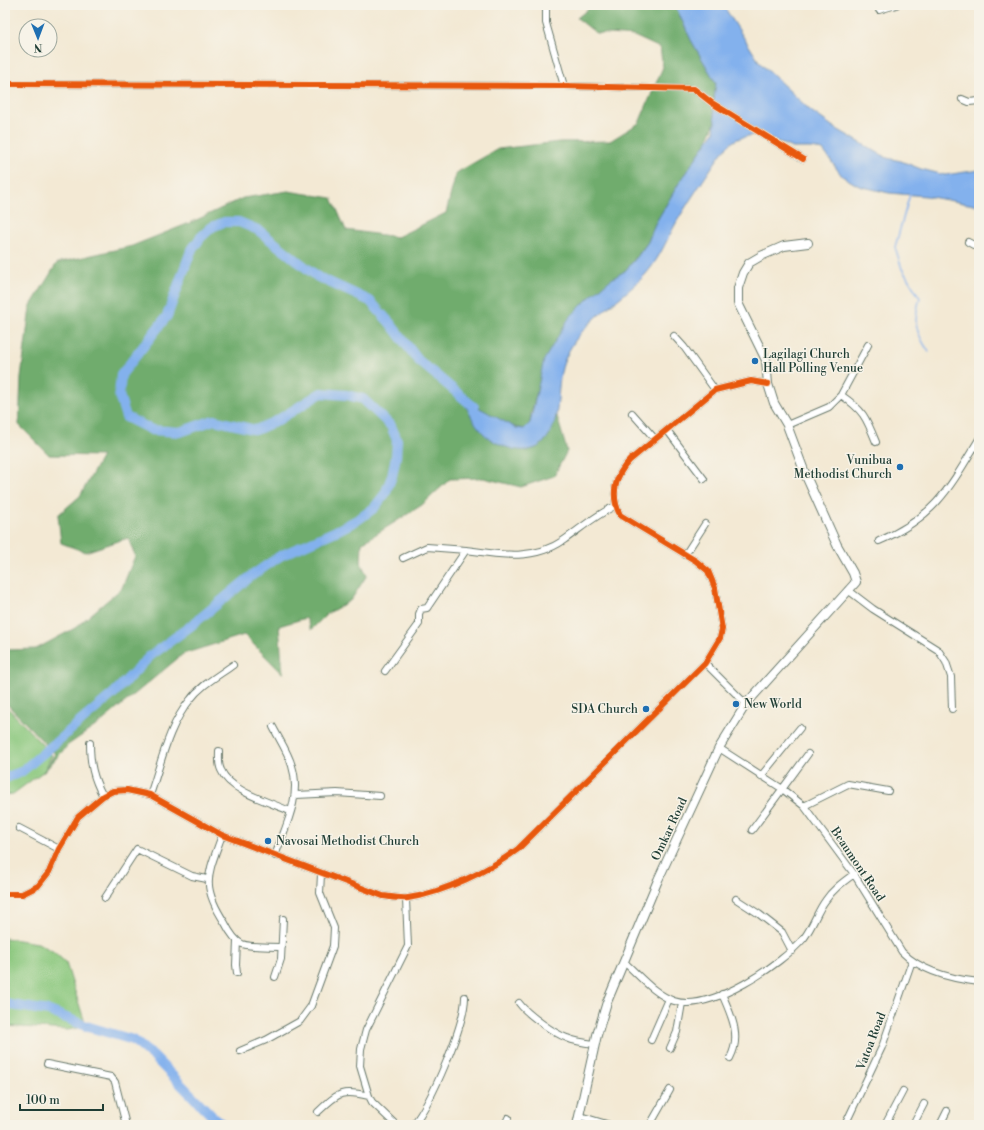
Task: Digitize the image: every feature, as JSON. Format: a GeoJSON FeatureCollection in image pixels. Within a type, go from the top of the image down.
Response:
{"type":"FeatureCollection","features":[{"type":"Feature","properties":{"kind":"street"},"geometry":{"type":"LineString","coordinates":[[546,5],[546,23],[564,86]]}},
{"type":"Feature","properties":{"kind":"street"},"geometry":{"type":"LineString","coordinates":[[879,10],[896,5]]}},
{"type":"Feature","properties":{"kind":"street"},"geometry":{"type":"LineString","coordinates":[[5,84],[564,86],[694,89],[712,103],[803,160]]}},
{"type":"Feature","properties":{"kind":"street"},"geometry":{"type":"LineString","coordinates":[[962,99],[969,102],[979,101]]}},
{"type":"Feature","properties":{"kind":"street"},"geometry":{"type":"LineString","coordinates":[[968,242],[979,248]]}},
{"type":"Feature","properties":{"kind":"street"},"geometry":{"type":"LineString","coordinates":[[808,243],[784,246],[755,259],[749,263],[743,273],[738,288],[738,303],[766,360],[768,384],[774,403],[787,425],[829,407],[841,394],[868,346]]}},
{"type":"Feature","properties":{"kind":"street"},"geometry":{"type":"LineString","coordinates":[[674,336],[684,347],[715,390]]}},
{"type":"Feature","properties":{"kind":"street"},"geometry":{"type":"LineString","coordinates":[[5,894],[22,894],[38,886],[49,872],[59,848],[78,818],[103,796],[113,791],[127,790],[150,795],[222,834],[275,856],[383,896],[406,899],[433,893],[502,860],[518,849],[704,663],[720,638],[722,629],[719,608],[715,588],[708,571],[620,515],[615,506],[614,487],[617,476],[622,468],[655,439],[715,390],[751,381],[768,384]]}},
{"type":"Feature","properties":{"kind":"street"},"geometry":{"type":"LineString","coordinates":[[841,394],[856,405],[867,418],[876,442]]}},
{"type":"Feature","properties":{"kind":"street"},"geometry":{"type":"LineString","coordinates":[[632,413],[655,439]]}},
{"type":"Feature","properties":{"kind":"street","name":"Omkar Road"},"geometry":{"type":"LineString","coordinates":[[577,1125],[595,1044],[607,1002],[658,880],[719,748],[746,704],[856,582],[854,572],[838,545],[806,476],[787,425]]}},
{"type":"Feature","properties":{"kind":"street"},"geometry":{"type":"LineString","coordinates":[[666,430],[704,479]]}},
{"type":"Feature","properties":{"kind":"street"},"geometry":{"type":"LineString","coordinates":[[879,541],[895,534],[929,511],[942,499],[979,439]]}},
{"type":"Feature","properties":{"kind":"street"},"geometry":{"type":"LineString","coordinates":[[403,558],[427,547],[513,556],[531,554],[562,541],[602,512],[615,506]]}},
{"type":"Feature","properties":{"kind":"street"},"geometry":{"type":"LineString","coordinates":[[685,555],[705,524]]}},
{"type":"Feature","properties":{"kind":"street"},"geometry":{"type":"LineString","coordinates":[[385,671],[419,624],[419,612],[421,609],[427,608],[466,550]]}},
{"type":"Feature","properties":{"kind":"street"},"geometry":{"type":"LineString","coordinates":[[848,590],[873,609],[938,650],[946,662],[951,677],[952,709]]}},
{"type":"Feature","properties":{"kind":"street"},"geometry":{"type":"LineString","coordinates":[[704,663],[746,704]]}},
{"type":"Feature","properties":{"kind":"street"},"geometry":{"type":"LineString","coordinates":[[150,795],[170,734],[180,713],[189,700],[201,688],[233,665]]}},
{"type":"Feature","properties":{"kind":"street"},"geometry":{"type":"LineString","coordinates":[[273,727],[292,764],[296,795],[275,856]]}},
{"type":"Feature","properties":{"kind":"street"},"geometry":{"type":"LineString","coordinates":[[761,776],[800,728]]}},
{"type":"Feature","properties":{"kind":"street"},"geometry":{"type":"LineString","coordinates":[[90,743],[90,763],[93,777],[103,796]]}},
{"type":"Feature","properties":{"kind":"street","name":"Beaumont Road"},"geometry":{"type":"LineString","coordinates":[[719,748],[781,788],[804,806],[854,874],[902,952],[912,962],[933,972],[979,982]]}},
{"type":"Feature","properties":{"kind":"street"},"geometry":{"type":"LineString","coordinates":[[219,752],[218,763],[226,780],[238,788],[290,811]]}},
{"type":"Feature","properties":{"kind":"street"},"geometry":{"type":"LineString","coordinates":[[752,830],[781,788],[808,754]]}},
{"type":"Feature","properties":{"kind":"street"},"geometry":{"type":"LineString","coordinates":[[804,806],[848,784],[888,791]]}},
{"type":"Feature","properties":{"kind":"street"},"geometry":{"type":"LineString","coordinates":[[296,795],[337,793],[380,796]]}},
{"type":"Feature","properties":{"kind":"street"},"geometry":{"type":"LineString","coordinates":[[19,828],[59,848]]}},
{"type":"Feature","properties":{"kind":"street"},"geometry":{"type":"LineString","coordinates":[[222,834],[207,879],[210,894],[216,910],[238,941],[249,945],[282,947]]}},
{"type":"Feature","properties":{"kind":"street"},"geometry":{"type":"LineString","coordinates":[[105,898],[137,849],[192,876],[207,879]]}},
{"type":"Feature","properties":{"kind":"street"},"geometry":{"type":"LineString","coordinates":[[240,1051],[266,1040],[300,1021],[311,1006],[333,946],[334,928],[320,892],[321,874]]}},
{"type":"Feature","properties":{"kind":"street"},"geometry":{"type":"LineString","coordinates":[[624,962],[655,990],[669,999],[682,1003],[703,1001],[722,994],[747,982],[792,951],[808,932],[824,901],[838,885],[854,874]]}},
{"type":"Feature","properties":{"kind":"street"},"geometry":{"type":"LineString","coordinates":[[396,1125],[372,1102],[360,1066],[361,1050],[366,1030],[408,946],[406,899]]}},
{"type":"Feature","properties":{"kind":"street"},"geometry":{"type":"LineString","coordinates":[[736,899],[759,914],[782,932],[792,951]]}},
{"type":"Feature","properties":{"kind":"street"},"geometry":{"type":"LineString","coordinates":[[275,977],[281,959],[283,919]]}},
{"type":"Feature","properties":{"kind":"street"},"geometry":{"type":"LineString","coordinates":[[237,973],[236,966],[238,941]]}},
{"type":"Feature","properties":{"kind":"street","name":"Vatoa Road"},"geometry":{"type":"LineString","coordinates":[[845,1125],[882,1047],[912,962]]}},
{"type":"Feature","properties":{"kind":"street"},"geometry":{"type":"LineString","coordinates":[[722,994],[735,1026],[737,1038],[734,1051],[730,1058]]}},
{"type":"Feature","properties":{"kind":"street"},"geometry":{"type":"LineString","coordinates":[[413,1125],[446,1064],[464,1008],[465,997]]}},
{"type":"Feature","properties":{"kind":"street"},"geometry":{"type":"LineString","coordinates":[[651,1040],[669,999]]}},
{"type":"Feature","properties":{"kind":"street"},"geometry":{"type":"LineString","coordinates":[[519,1003],[528,1013],[559,1035],[568,1039],[595,1044]]}},
{"type":"Feature","properties":{"kind":"street"},"geometry":{"type":"LineString","coordinates":[[670,1048],[677,1032],[682,1003]]}},
{"type":"Feature","properties":{"kind":"street"},"geometry":{"type":"LineString","coordinates":[[47,1064],[111,1077],[115,1082],[126,1125]]}},
{"type":"Feature","properties":{"kind":"street"},"geometry":{"type":"LineString","coordinates":[[650,1125],[670,1090]]}},
{"type":"Feature","properties":{"kind":"street"},"geometry":{"type":"LineString","coordinates":[[885,1125],[903,1091]]}},
{"type":"Feature","properties":{"kind":"street"},"geometry":{"type":"LineString","coordinates":[[318,1112],[330,1101],[345,1092],[369,1096]]}},
{"type":"Feature","properties":{"kind":"street"},"geometry":{"type":"LineString","coordinates":[[913,1125],[924,1104]]}},
{"type":"Feature","properties":{"kind":"street"},"geometry":{"type":"LineString","coordinates":[[940,1125],[947,1111]]}},
{"type":"Feature","properties":{"kind":"street"},"geometry":{"type":"LineString","coordinates":[[580,1116],[610,1125]]}},
{"type":"Feature","properties":{"kind":"street"},"geometry":{"type":"LineString","coordinates":[[505,1125],[508,1118]]}},
{"type":"Feature","properties":{"kind":"green space"},"geometry":{"type":"Polygon","coordinates":[[[593,5],[675,5],[691,40],[716,83],[713,107],[715,122],[706,143],[682,178],[655,224],[648,242],[625,271],[610,280],[538,388],[531,413],[530,423],[524,429],[509,425],[463,400],[507,447],[527,451],[542,444],[557,416],[567,451],[554,476],[521,487],[483,478],[450,479],[422,505],[362,543],[361,563],[367,575],[351,600],[327,614],[311,630],[306,618],[279,626],[283,674],[244,635],[183,654],[100,723],[68,745],[43,773],[55,754],[5,702],[5,650],[36,649],[75,628],[122,588],[135,556],[128,538],[85,552],[61,543],[58,515],[80,496],[102,456],[49,455],[19,425],[21,377],[30,307],[57,263],[132,246],[192,222],[243,198],[288,191],[332,198],[346,230],[397,237],[446,213],[456,173],[498,149],[559,142],[610,141],[639,123],[663,67],[660,48],[634,36],[596,33],[577,18],[593,5]]]}},
{"type":"Feature","properties":{"kind":"green space"},"geometry":{"type":"Polygon","coordinates":[[[5,705],[52,755],[44,771],[13,794],[5,795],[5,705]]]}},
{"type":"Feature","properties":{"kind":"green space"},"geometry":{"type":"Polygon","coordinates":[[[5,938],[38,943],[54,952],[66,963],[86,1026],[68,1030],[5,1026],[5,938]]]}},
{"type":"Feature","properties":{"kind":"water"},"geometry":{"type":"Polygon","coordinates":[[[675,5],[723,5],[760,63],[811,111],[835,128],[887,158],[945,175],[979,170],[979,206],[926,196],[889,193],[859,186],[842,176],[823,150],[792,148],[758,133],[737,139],[722,153],[692,196],[651,268],[635,285],[591,322],[573,344],[562,368],[557,413],[550,434],[543,443],[530,450],[506,447],[491,439],[481,431],[472,418],[463,399],[516,428],[524,429],[530,423],[544,360],[569,318],[610,280],[625,271],[637,257],[648,242],[655,224],[682,178],[714,132],[715,122],[713,107],[716,83],[691,40],[675,5]]]}},
{"type":"Feature","properties":{"kind":"waterway"},"geometry":{"type":"LineString","coordinates":[[910,194],[895,247],[902,269],[920,298],[916,313],[916,320],[918,332],[929,352]]}},
{"type":"Feature","properties":{"kind":"waterway"},"geometry":{"type":"LineString","coordinates":[[5,778],[21,772],[114,693],[150,656],[192,625],[250,577],[280,556],[336,531],[359,519],[374,508],[385,494],[392,476],[396,456],[397,440],[391,426],[363,399],[347,395],[321,393],[278,420],[256,430],[214,420],[180,432],[152,430],[126,417],[119,395],[121,375],[167,316],[191,251],[201,237],[212,227],[224,222],[239,222],[258,230],[318,277],[370,301],[390,323],[418,360],[474,407]]}},
{"type":"Feature","properties":{"kind":"waterway"},"geometry":{"type":"LineString","coordinates":[[5,1004],[49,1011],[86,1026],[133,1040],[154,1057],[213,1117],[224,1125]]}},
{"type":"Feature","properties":{"kind":"cycle path"},"geometry":{"type":"LineString","coordinates":[[5,84],[564,86],[694,89],[712,103],[803,159]]}},
{"type":"Feature","properties":{"kind":"cycle path"},"geometry":{"type":"LineString","coordinates":[[5,894],[22,894],[38,886],[49,872],[59,849],[78,817],[103,796],[113,791],[127,790],[150,795],[222,835],[383,896],[408,898],[436,891],[466,880],[507,857],[518,849],[705,663],[720,638],[722,629],[715,588],[708,571],[696,561],[620,515],[615,500],[615,493],[621,472],[630,460],[715,390],[751,381],[768,384]]}},
{"type":"Feature","properties":{"kind":"place","name":"Lagilagi Church Hall Polling Venue"},"geometry":{"type":"Point","coordinates":[755,361]}},
{"type":"Feature","properties":{"kind":"place","name":"Vunibua Methodist Church"},"geometry":{"type":"Point","coordinates":[900,467]}},
{"type":"Feature","properties":{"kind":"place","name":"New World"},"geometry":{"type":"Point","coordinates":[736,704]}},
{"type":"Feature","properties":{"kind":"place","name":"SDA Church"},"geometry":{"type":"Point","coordinates":[646,709]}},
{"type":"Feature","properties":{"kind":"place","name":"Navosai Methodist Church"},"geometry":{"type":"Point","coordinates":[268,841]}}]}
